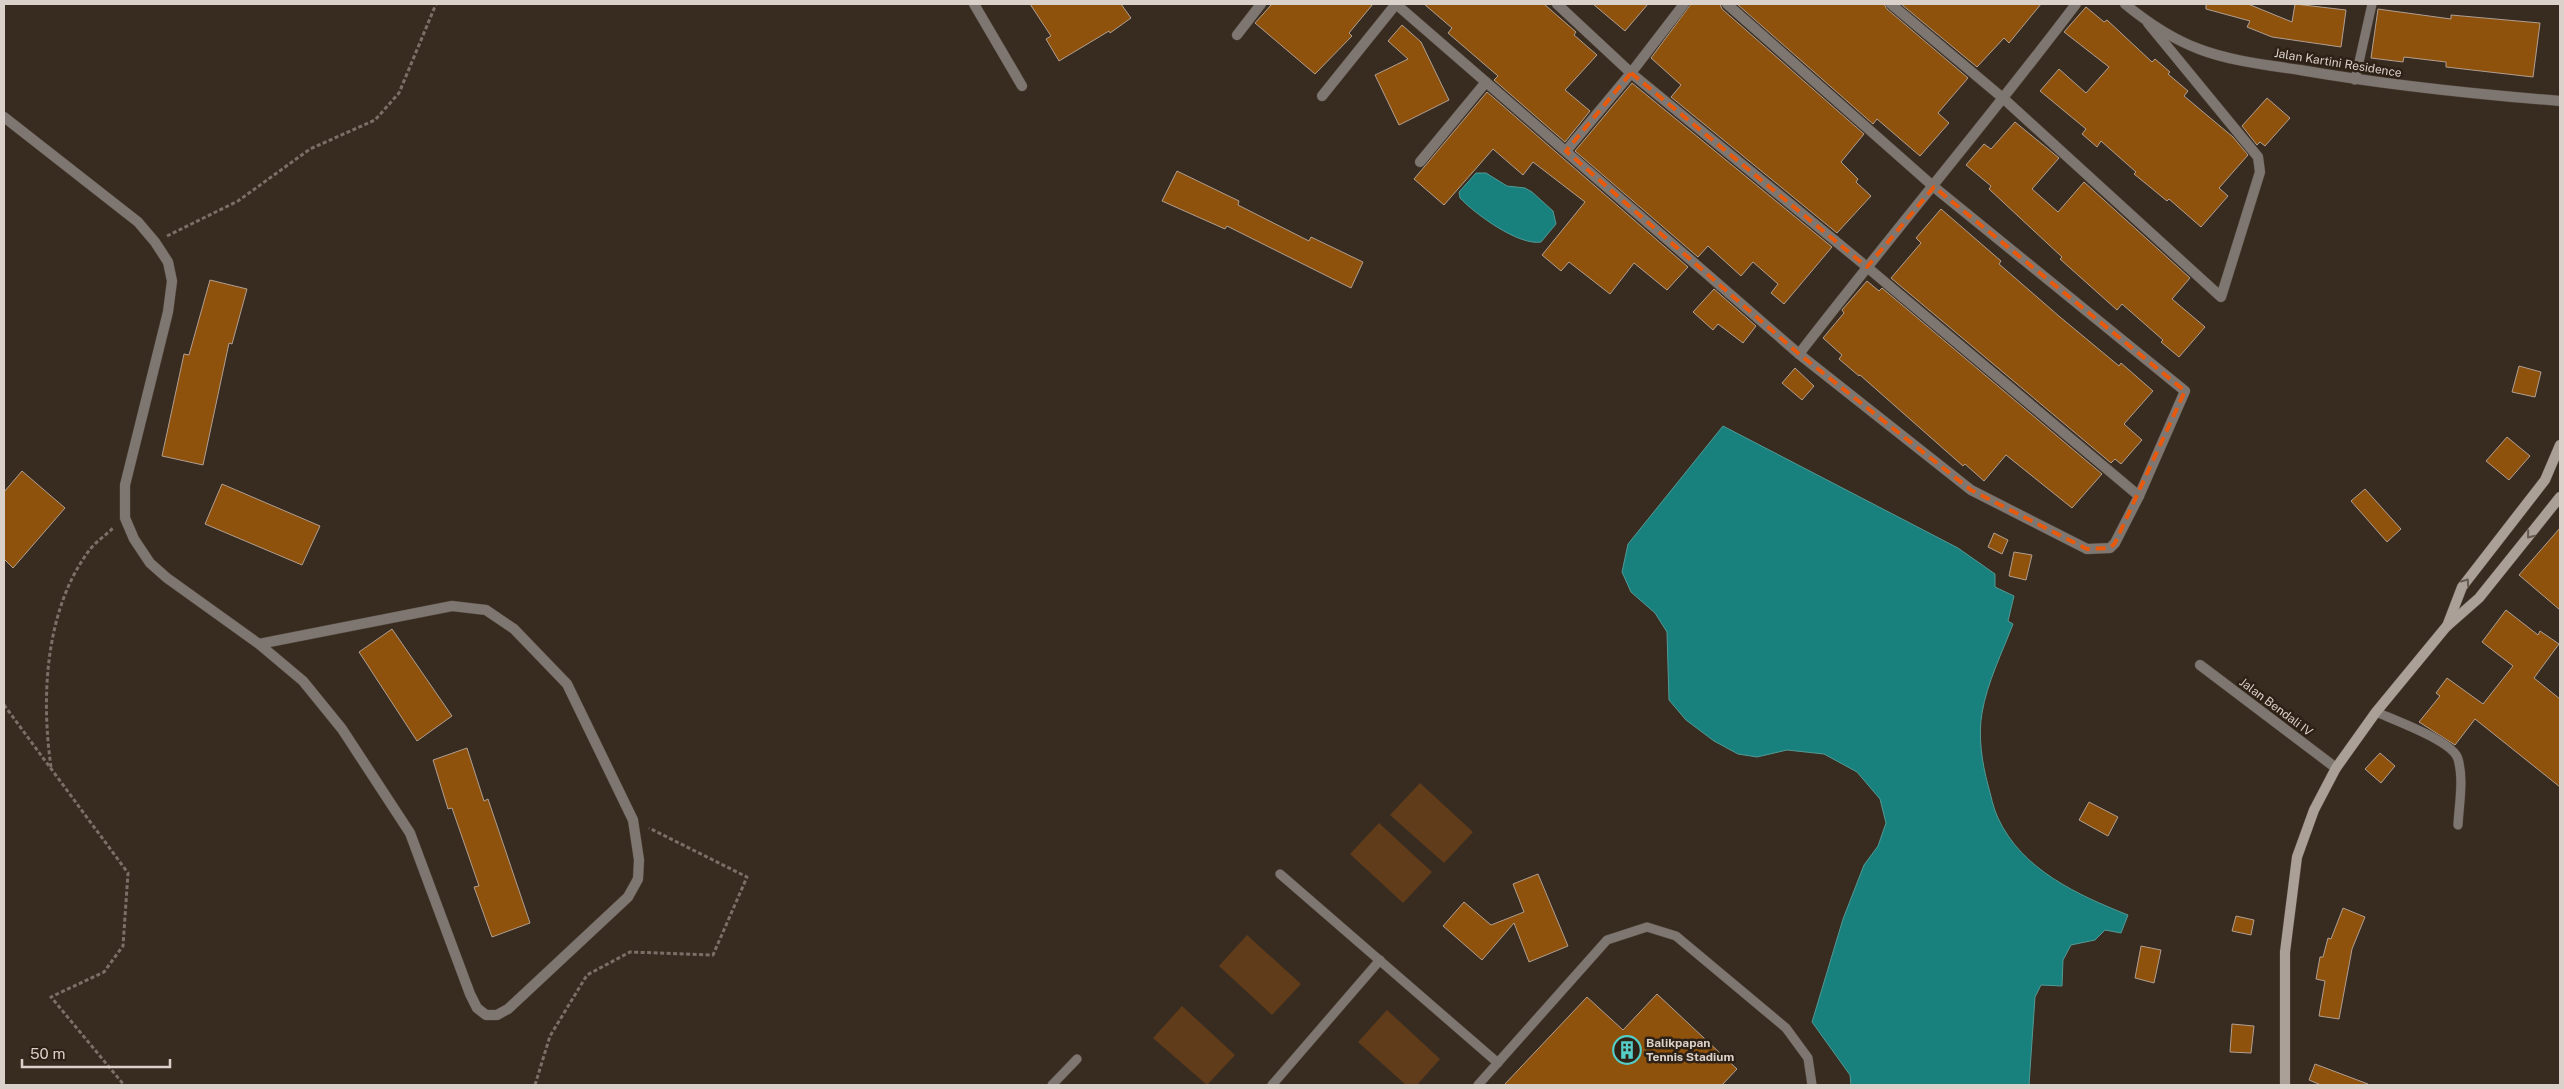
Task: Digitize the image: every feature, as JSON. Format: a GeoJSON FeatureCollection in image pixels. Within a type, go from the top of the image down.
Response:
{"type":"FeatureCollection","features":[{"type":"Feature","properties":{"kind":"street"},"geometry":{"type":"LineString","coordinates":[[974,4],[1022,86]]}},
{"type":"Feature","properties":{"kind":"street"},"geometry":{"type":"LineString","coordinates":[[1237,35],[1261,4]]}},
{"type":"Feature","properties":{"kind":"street"},"geometry":{"type":"LineString","coordinates":[[1322,96],[1396,4],[1799,354],[1971,490],[2088,549],[2110,548],[2115,543],[2139,496],[2185,391],[1934,187],[1727,4]]}},
{"type":"Feature","properties":{"kind":"street"},"geometry":{"type":"LineString","coordinates":[[1557,4],[1631,73],[1867,267],[2139,496]]}},
{"type":"Feature","properties":{"kind":"street"},"geometry":{"type":"LineString","coordinates":[[1566,151],[1631,73],[1684,4]]}},
{"type":"Feature","properties":{"kind":"street"},"geometry":{"type":"LineString","coordinates":[[1891,4],[2004,99],[2221,297],[2260,172],[2258,157],[2148,23]]}},
{"type":"Feature","properties":{"kind":"street"},"geometry":{"type":"LineString","coordinates":[[1799,354],[1867,267],[2004,99],[2076,4]]}},
{"type":"Feature","properties":{"kind":"street","name":"Jalan Kartini Residence"},"geometry":{"type":"LineString","coordinates":[[2125,4],[2148,23],[2200,49],[2231,57],[2355,80],[2444,92],[2560,101]]}},
{"type":"Feature","properties":{"kind":"street"},"geometry":{"type":"LineString","coordinates":[[1420,162],[1486,82]]}},
{"type":"Feature","properties":{"kind":"street"},"geometry":{"type":"LineString","coordinates":[[4,117],[138,222],[155,242],[168,262],[172,281],[168,312],[125,485],[125,518],[134,539],[150,563],[167,578],[259,644],[303,681],[342,729],[410,833],[470,994],[477,1008],[486,1015],[497,1015],[508,1009],[628,896],[638,879],[639,860],[633,820],[567,684],[514,629],[486,610],[452,606],[259,644]]}},
{"type":"Feature","properties":{"kind":"street"},"geometry":{"type":"LineString","coordinates":[[2446,627],[2462,587],[2545,480],[2560,445]]}},
{"type":"Feature","properties":{"kind":"street"},"geometry":{"type":"LineString","coordinates":[[2285,1085],[2284,952],[2297,856],[2314,810],[2336,768],[2376,712],[2446,627],[2479,598],[2560,497]]}},
{"type":"Feature","properties":{"kind":"street","name":"Jalan Bendali IV"},"geometry":{"type":"LineString","coordinates":[[2200,665],[2336,768]]}},
{"type":"Feature","properties":{"kind":"lane"},"geometry":{"type":"LineString","coordinates":[[2355,80],[2372,4]]}},
{"type":"Feature","properties":{"kind":"lane"},"geometry":{"type":"LineString","coordinates":[[2376,712],[2445,744],[2458,757],[2461,776],[2458,825]]}},
{"type":"Feature","properties":{"kind":"lane"},"geometry":{"type":"LineString","coordinates":[[1280,874],[1498,1062]]}},
{"type":"Feature","properties":{"kind":"lane"},"geometry":{"type":"LineString","coordinates":[[1478,1085],[1607,940],[1647,928],[1676,936],[1786,1028],[1808,1058],[1812,1085]]}},
{"type":"Feature","properties":{"kind":"lane"},"geometry":{"type":"LineString","coordinates":[[1272,1085],[1380,960]]}},
{"type":"Feature","properties":{"kind":"lane"},"geometry":{"type":"LineString","coordinates":[[1052,1085],[1077,1059]]}},
{"type":"Feature","properties":{"kind":"path"},"geometry":{"type":"LineString","coordinates":[[155,242],[238,201],[310,149],[375,120],[399,93],[436,4]]}},
{"type":"Feature","properties":{"kind":"path"},"geometry":{"type":"LineString","coordinates":[[52,770],[46,729],[49,658],[58,616],[71,579],[89,550],[125,518]]}},
{"type":"Feature","properties":{"kind":"path"},"geometry":{"type":"LineString","coordinates":[[4,705],[128,873],[123,946],[104,972],[51,998],[124,1085]]}},
{"type":"Feature","properties":{"kind":"path"},"geometry":{"type":"LineString","coordinates":[[535,1085],[550,1036],[587,975],[630,952],[713,955],[747,877],[633,820]]}},
{"type":"Feature","properties":{"kind":"highlighted area"},"geometry":{"type":"Polygon","coordinates":[[[1631,73],[1867,267],[1934,187],[2185,391],[2115,543],[2110,548],[2087,549],[1971,490],[1799,354],[1566,151],[1631,73]]]}},
{"type":"Feature","properties":{"kind":"shaded area"},"geometry":{"type":"Polygon","coordinates":[[[1420,783],[1473,832],[1444,863],[1390,815],[1420,783]]]}},
{"type":"Feature","properties":{"kind":"shaded area"},"geometry":{"type":"Polygon","coordinates":[[[1379,823],[1432,872],[1403,903],[1350,854],[1379,823]]]}},
{"type":"Feature","properties":{"kind":"shaded area"},"geometry":{"type":"Polygon","coordinates":[[[1247,935],[1301,984],[1272,1015],[1219,966],[1247,935]]]}},
{"type":"Feature","properties":{"kind":"shaded area"},"geometry":{"type":"Polygon","coordinates":[[[1182,1006],[1235,1055],[1207,1085],[1153,1038],[1182,1006]]]}},
{"type":"Feature","properties":{"kind":"shaded area"},"geometry":{"type":"Polygon","coordinates":[[[1387,1010],[1440,1059],[1417,1085],[1406,1085],[1358,1042],[1387,1010]]]}},
{"type":"Feature","properties":{"kind":"water"},"geometry":{"type":"Polygon","coordinates":[[[1476,173],[1486,173],[1507,186],[1525,188],[1532,192],[1553,211],[1556,224],[1541,242],[1521,239],[1498,228],[1460,198],[1459,192],[1476,173]]]}},
{"type":"Feature","properties":{"kind":"water"},"geometry":{"type":"Polygon","coordinates":[[[1723,426],[1958,548],[1995,574],[1995,587],[2014,596],[2008,621],[2013,624],[1987,691],[1981,722],[1982,759],[1995,810],[2008,836],[2036,866],[2071,889],[2128,915],[2121,933],[2105,930],[2095,940],[2071,945],[2063,960],[2062,986],[2041,985],[2035,997],[2029,1085],[1851,1085],[1850,1075],[1812,1022],[1843,919],[1864,865],[1878,846],[1886,823],[1880,799],[1857,772],[1824,754],[1787,750],[1757,757],[1738,754],[1714,741],[1686,720],[1669,700],[1667,632],[1655,613],[1631,592],[1622,572],[1628,544],[1723,426]]]}},
{"type":"Feature","properties":{"kind":"building"},"geometry":{"type":"Polygon","coordinates":[[[1030,4],[1121,4],[1131,18],[1110,33],[1109,31],[1059,61],[1046,39],[1051,36],[1030,4]]]}},
{"type":"Feature","properties":{"kind":"building"},"geometry":{"type":"Polygon","coordinates":[[[1272,4],[1373,4],[1349,33],[1352,36],[1315,74],[1255,23],[1272,4]]]}},
{"type":"Feature","properties":{"kind":"building"},"geometry":{"type":"Polygon","coordinates":[[[1424,4],[1544,4],[1576,32],[1574,35],[1597,55],[1565,90],[1590,111],[1565,142],[1494,80],[1498,76],[1448,33],[1452,28],[1424,4]]]}},
{"type":"Feature","properties":{"kind":"building"},"geometry":{"type":"Polygon","coordinates":[[[1593,4],[1648,4],[1625,31],[1593,4]]]}},
{"type":"Feature","properties":{"kind":"building"},"geometry":{"type":"Polygon","coordinates":[[[1691,4],[1720,4],[1722,9],[1864,134],[1841,162],[1858,179],[1856,182],[1871,196],[1837,233],[1671,97],[1681,85],[1651,58],[1691,4]]]}},
{"type":"Feature","properties":{"kind":"building"},"geometry":{"type":"Polygon","coordinates":[[[1737,4],[1884,4],[1887,9],[1968,78],[1938,113],[1949,123],[1920,156],[1877,119],[1873,124],[1737,4]]]}},
{"type":"Feature","properties":{"kind":"building"},"geometry":{"type":"Polygon","coordinates":[[[1901,4],[2041,4],[2009,43],[2004,38],[1977,67],[1901,4]]]}},
{"type":"Feature","properties":{"kind":"building"},"geometry":{"type":"Polygon","coordinates":[[[2206,4],[2248,4],[2292,22],[2295,4],[2346,10],[2341,47],[2272,37],[2247,27],[2250,21],[2206,9],[2206,4]]]}},
{"type":"Feature","properties":{"kind":"building"},"geometry":{"type":"Polygon","coordinates":[[[2086,7],[2104,22],[2107,20],[2152,62],[2155,59],[2170,72],[2168,74],[2188,91],[2184,96],[2233,137],[2248,155],[2219,188],[2228,196],[2201,227],[2169,199],[2167,201],[2134,174],[2136,172],[2101,141],[2097,147],[2082,134],[2086,129],[2040,91],[2059,69],[2086,93],[2109,67],[2064,32],[2086,7]]]}},
{"type":"Feature","properties":{"kind":"building"},"geometry":{"type":"Polygon","coordinates":[[[2378,9],[2451,19],[2451,15],[2540,23],[2533,77],[2446,67],[2446,62],[2404,57],[2403,62],[2371,58],[2378,9]]]}},
{"type":"Feature","properties":{"kind":"building"},"geometry":{"type":"Polygon","coordinates":[[[1402,25],[1421,42],[1449,100],[1399,125],[1375,75],[1408,59],[1388,41],[1402,25]]]}},
{"type":"Feature","properties":{"kind":"building"},"geometry":{"type":"Polygon","coordinates":[[[1632,83],[1832,247],[1784,304],[1771,293],[1778,284],[1753,262],[1741,276],[1708,246],[1698,257],[1575,151],[1632,83]]]}},
{"type":"Feature","properties":{"kind":"building"},"geometry":{"type":"Polygon","coordinates":[[[1487,92],[1688,267],[1667,290],[1634,263],[1610,294],[1569,262],[1561,271],[1542,255],[1585,202],[1533,162],[1523,175],[1493,149],[1444,205],[1414,179],[1487,92]]]}},
{"type":"Feature","properties":{"kind":"building"},"geometry":{"type":"Polygon","coordinates":[[[2267,98],[2290,118],[2265,146],[2260,142],[2257,145],[2242,126],[2267,98]]]}},
{"type":"Feature","properties":{"kind":"building"},"geometry":{"type":"Polygon","coordinates":[[[2015,122],[2059,158],[2032,189],[2058,212],[2084,182],[2190,278],[2172,299],[2205,327],[2179,357],[2161,342],[2163,340],[2122,304],[2117,310],[2060,259],[2062,257],[1989,189],[1991,186],[1966,165],[1984,144],[1991,149],[2015,122]]]}},
{"type":"Feature","properties":{"kind":"building"},"geometry":{"type":"Polygon","coordinates":[[[1177,171],[1239,201],[1238,205],[1309,241],[1311,237],[1363,262],[1351,288],[1227,226],[1225,229],[1162,201],[1177,171]]]}},
{"type":"Feature","properties":{"kind":"building"},"geometry":{"type":"Polygon","coordinates":[[[1941,209],[2001,261],[1999,264],[2060,317],[2119,366],[2121,363],[2153,391],[2124,424],[2142,440],[2121,464],[2115,459],[2111,463],[1891,278],[1921,243],[1916,238],[1941,209]]]}},
{"type":"Feature","properties":{"kind":"building"},"geometry":{"type":"Polygon","coordinates":[[[210,280],[247,289],[232,344],[229,343],[203,465],[162,456],[184,354],[189,355],[210,280]]]}},
{"type":"Feature","properties":{"kind":"building"},"geometry":{"type":"Polygon","coordinates":[[[1867,281],[1879,291],[1882,288],[2102,474],[2072,508],[2006,455],[1984,481],[1965,464],[1963,466],[1860,375],[1839,359],[1842,355],[1823,338],[1844,313],[1842,310],[1867,281]]]}},
{"type":"Feature","properties":{"kind":"building"},"geometry":{"type":"Polygon","coordinates":[[[1714,289],[1756,326],[1743,343],[1718,324],[1713,330],[1693,312],[1714,289]]]}},
{"type":"Feature","properties":{"kind":"building"},"geometry":{"type":"Polygon","coordinates":[[[2519,366],[2541,372],[2535,397],[2512,392],[2519,366]]]}},
{"type":"Feature","properties":{"kind":"building"},"geometry":{"type":"Polygon","coordinates":[[[1795,368],[1814,386],[1802,400],[1782,383],[1795,368]]]}},
{"type":"Feature","properties":{"kind":"building"},"geometry":{"type":"Polygon","coordinates":[[[2507,437],[2530,456],[2509,480],[2486,461],[2507,437]]]}},
{"type":"Feature","properties":{"kind":"building"},"geometry":{"type":"Polygon","coordinates":[[[22,471],[65,508],[13,568],[4,559],[4,492],[22,471]]]}},
{"type":"Feature","properties":{"kind":"building"},"geometry":{"type":"Polygon","coordinates":[[[222,484],[320,526],[302,565],[205,524],[222,484]]]}},
{"type":"Feature","properties":{"kind":"building"},"geometry":{"type":"Polygon","coordinates":[[[2365,489],[2401,529],[2387,542],[2351,501],[2365,489]]]}},
{"type":"Feature","properties":{"kind":"building"},"geometry":{"type":"Polygon","coordinates":[[[2560,528],[2560,610],[2519,575],[2560,528]]]}},
{"type":"Feature","properties":{"kind":"building"},"geometry":{"type":"Polygon","coordinates":[[[1994,533],[2008,540],[2002,554],[1988,547],[1994,533]]]}},
{"type":"Feature","properties":{"kind":"building"},"geometry":{"type":"Polygon","coordinates":[[[2014,552],[2032,555],[2026,580],[2009,576],[2014,552]]]}},
{"type":"Feature","properties":{"kind":"building"},"geometry":{"type":"Polygon","coordinates":[[[2506,610],[2538,635],[2540,631],[2559,644],[2534,678],[2560,699],[2560,787],[2475,719],[2455,745],[2419,722],[2440,696],[2436,693],[2447,678],[2483,704],[2513,666],[2482,642],[2506,610]]]}},
{"type":"Feature","properties":{"kind":"building"},"geometry":{"type":"Polygon","coordinates":[[[392,629],[452,716],[417,741],[359,652],[392,629]]]}},
{"type":"Feature","properties":{"kind":"building"},"geometry":{"type":"Polygon","coordinates":[[[467,748],[484,801],[488,799],[530,923],[492,937],[474,887],[479,886],[452,808],[448,809],[433,760],[467,748]]]}},
{"type":"Feature","properties":{"kind":"building"},"geometry":{"type":"Polygon","coordinates":[[[2380,753],[2395,766],[2381,783],[2365,769],[2380,753]]]}},
{"type":"Feature","properties":{"kind":"building"},"geometry":{"type":"Polygon","coordinates":[[[2089,802],[2118,817],[2108,836],[2079,820],[2089,802]]]}},
{"type":"Feature","properties":{"kind":"building"},"geometry":{"type":"Polygon","coordinates":[[[1538,874],[1568,946],[1529,962],[1514,923],[1482,960],[1443,926],[1464,902],[1491,925],[1524,912],[1513,884],[1538,874]]]}},
{"type":"Feature","properties":{"kind":"building"},"geometry":{"type":"Polygon","coordinates":[[[2343,908],[2365,917],[2352,949],[2339,1019],[2319,1016],[2325,981],[2316,979],[2320,957],[2323,957],[2328,938],[2331,939],[2343,908]]]}},
{"type":"Feature","properties":{"kind":"building"},"geometry":{"type":"Polygon","coordinates":[[[2236,916],[2254,920],[2251,935],[2232,931],[2236,916]]]}},
{"type":"Feature","properties":{"kind":"building"},"geometry":{"type":"Polygon","coordinates":[[[2141,946],[2161,950],[2154,983],[2135,978],[2141,946]]]}},
{"type":"Feature","properties":{"kind":"building","name":"Balikpapan Tennis Stadium"},"geometry":{"type":"Polygon","coordinates":[[[1657,994],[1737,1069],[1722,1085],[1504,1085],[1587,997],[1623,1030],[1657,994]]]}},
{"type":"Feature","properties":{"kind":"building"},"geometry":{"type":"Polygon","coordinates":[[[2232,1024],[2254,1026],[2251,1053],[2230,1052],[2232,1024]]]}},
{"type":"Feature","properties":{"kind":"building"},"geometry":{"type":"Polygon","coordinates":[[[2315,1064],[2368,1085],[2321,1085],[2309,1080],[2315,1064]]]}},
{"type":"Feature","properties":{"kind":"place","name":"Balikpapan Tennis Stadium"},"geometry":{"type":"Point","coordinates":[1627,1050]}}]}
